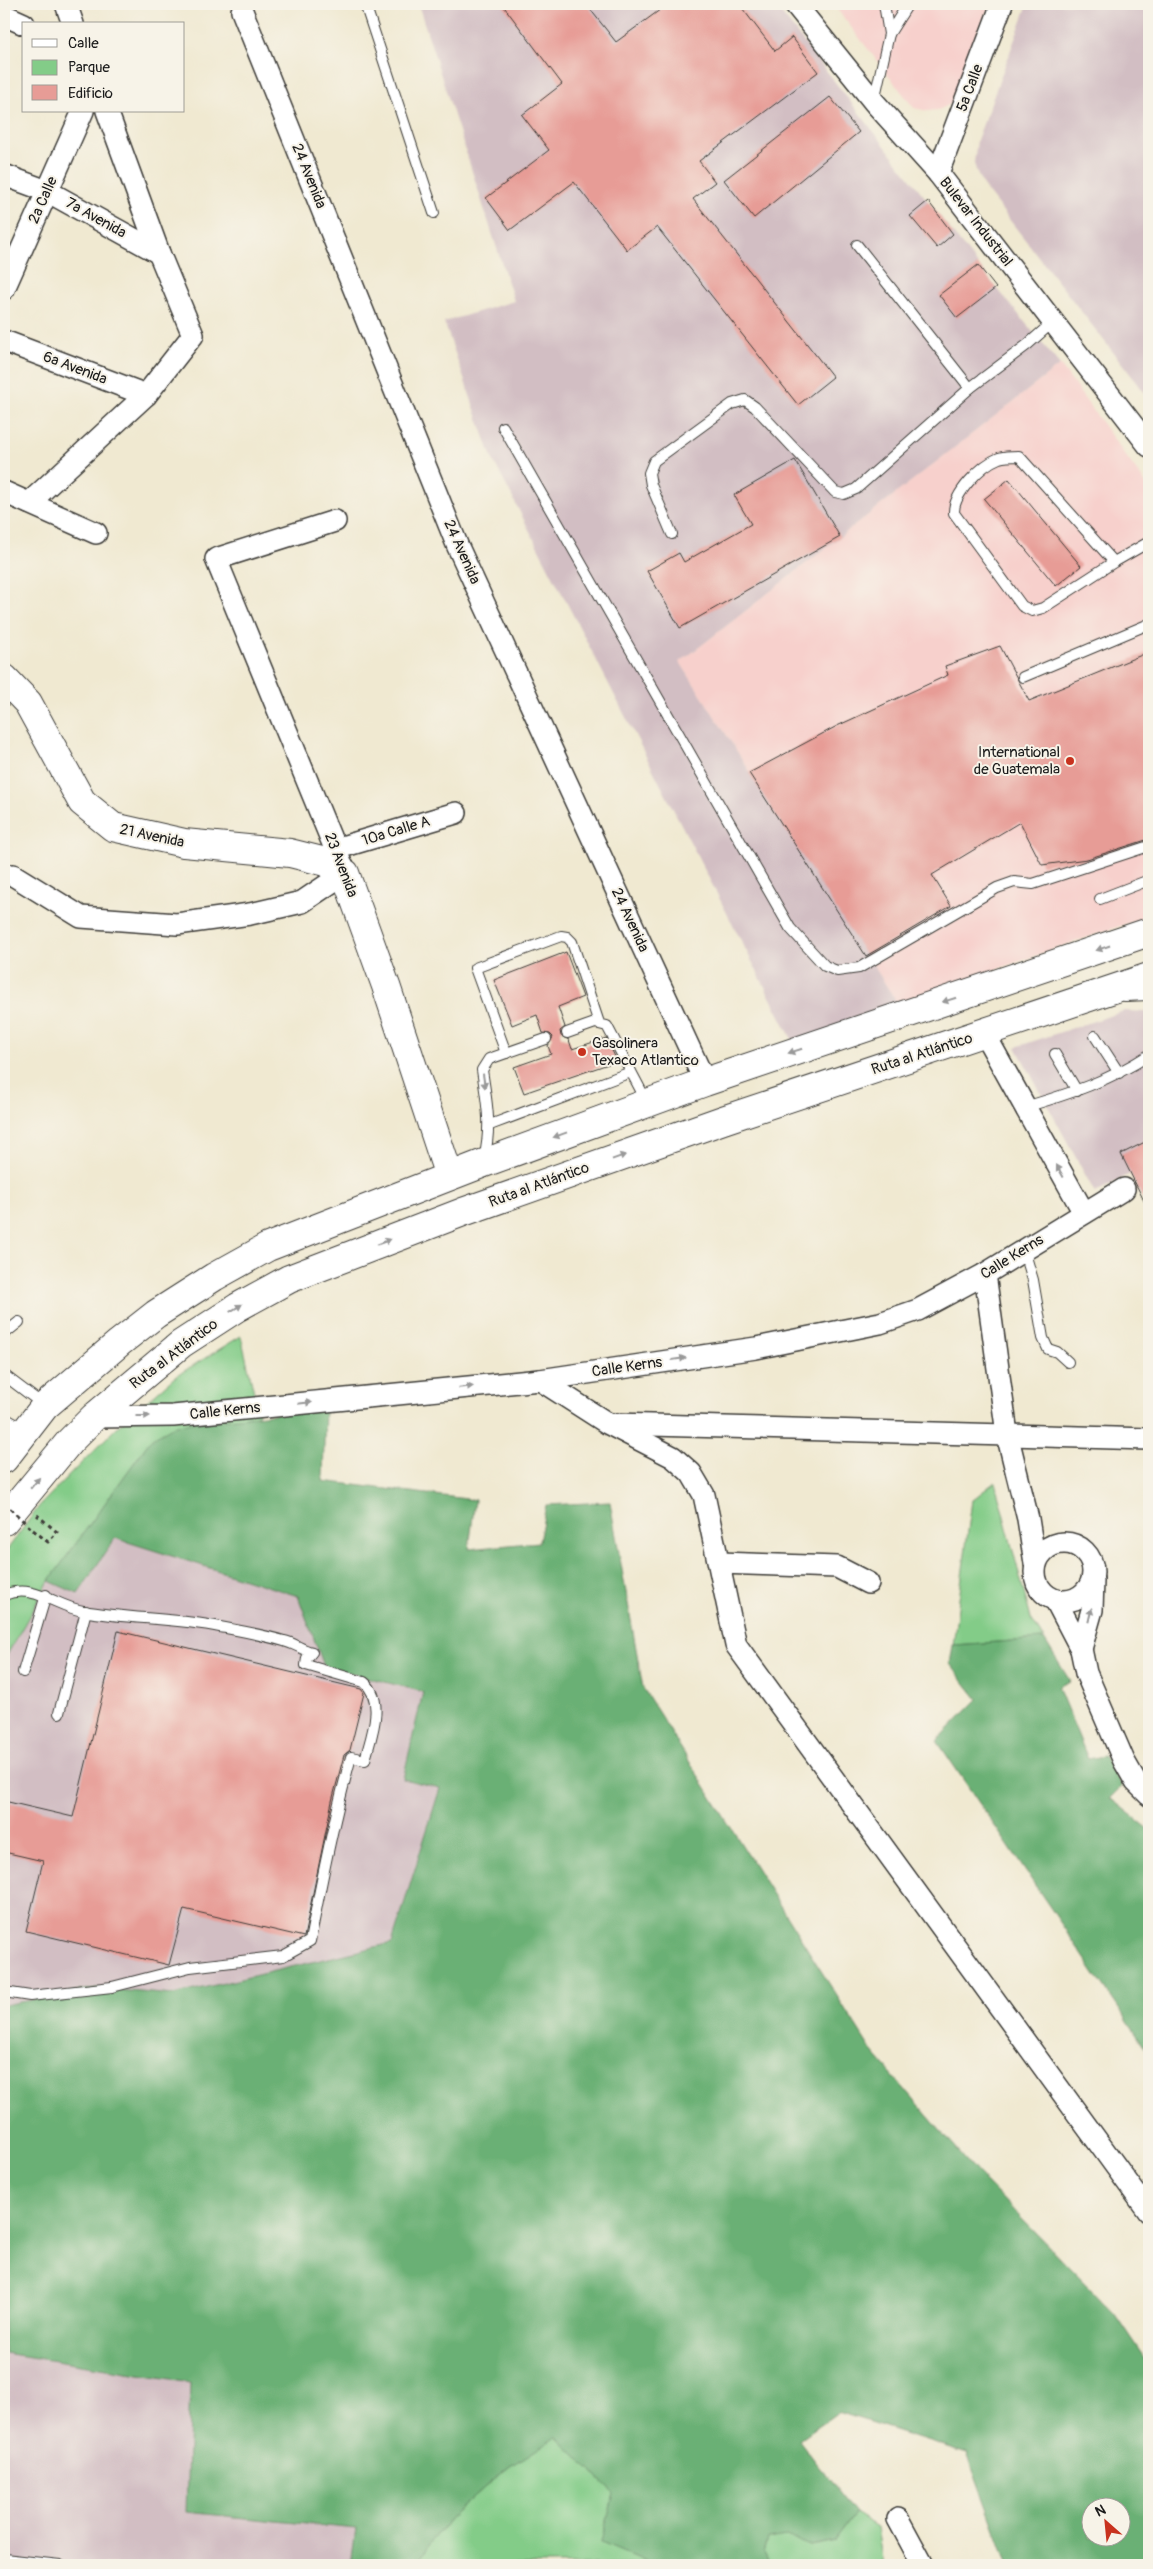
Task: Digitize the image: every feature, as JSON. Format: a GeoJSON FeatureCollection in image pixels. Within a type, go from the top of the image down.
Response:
{"type":"FeatureCollection","features":[{"type":"Feature","properties":{"kind":"main road","name":"21 Avenida"},"geometry":{"type":"LineString","coordinates":[[4,678],[28,703],[82,802],[113,827],[184,843],[290,852],[326,862],[340,861]]}},
{"type":"Feature","properties":{"kind":"main road","name":"23 Avenida"},"geometry":{"type":"LineString","coordinates":[[340,861],[386,986],[449,1176]]}},
{"type":"Feature","properties":{"kind":"main road"},"geometry":{"type":"LineString","coordinates":[[4,1459],[12,1432],[156,1314],[214,1277],[268,1247],[484,1162],[705,1082],[1149,932]]}},
{"type":"Feature","properties":{"kind":"main road","name":"Ruta al Atlántico"},"geometry":{"type":"LineString","coordinates":[[4,1520],[70,1441],[94,1416],[182,1344],[238,1307],[290,1279],[463,1212],[648,1146],[1149,977]]}},
{"type":"Feature","properties":{"kind":"street"},"geometry":{"type":"LineString","coordinates":[[66,4],[72,22]]}},
{"type":"Feature","properties":{"kind":"street","name":"Bulevar Industrial"},"geometry":{"type":"LineString","coordinates":[[795,4],[874,102],[938,173],[1149,446]]}},
{"type":"Feature","properties":{"kind":"street","name":"5a Calle"},"geometry":{"type":"LineString","coordinates":[[938,173],[1002,4]]}},
{"type":"Feature","properties":{"kind":"street","name":"24 Avenida"},"geometry":{"type":"LineString","coordinates":[[242,11],[458,546],[705,1082]]}},
{"type":"Feature","properties":{"kind":"street"},"geometry":{"type":"LineString","coordinates":[[4,16],[22,23]]}},
{"type":"Feature","properties":{"kind":"street","name":"2a Calle"},"geometry":{"type":"LineString","coordinates":[[4,288],[83,112]]}},
{"type":"Feature","properties":{"kind":"street"},"geometry":{"type":"LineString","coordinates":[[29,503],[146,395],[193,336],[159,254],[108,112]]}},
{"type":"Feature","properties":{"kind":"street","name":"7a Avenida"},"geometry":{"type":"LineString","coordinates":[[4,175],[46,191],[159,254]]}},
{"type":"Feature","properties":{"kind":"street","name":"6a Avenida"},"geometry":{"type":"LineString","coordinates":[[4,341],[146,395]]}},
{"type":"Feature","properties":{"kind":"street"},"geometry":{"type":"LineString","coordinates":[[4,492],[96,533]]}},
{"type":"Feature","properties":{"kind":"street","name":"23 Avenida"},"geometry":{"type":"LineString","coordinates":[[335,521],[216,559],[340,861]]}},
{"type":"Feature","properties":{"kind":"street","name":"10a Calle A"},"geometry":{"type":"LineString","coordinates":[[12,875],[81,917],[178,924],[250,914],[302,902],[340,861],[456,812]]}},
{"type":"Feature","properties":{"kind":"street"},"geometry":{"type":"LineString","coordinates":[[984,1033],[1084,1213]]}},
{"type":"Feature","properties":{"kind":"street","name":"Calle Kerns"},"geometry":{"type":"LineString","coordinates":[[94,1416],[173,1416],[540,1380],[756,1348],[880,1323],[918,1310],[985,1274],[1124,1189]]}},
{"type":"Feature","properties":{"kind":"street"},"geometry":{"type":"LineString","coordinates":[[985,1274],[1008,1434],[1028,1518],[1035,1563],[1034,1575],[1037,1586],[1045,1596],[1056,1601],[1067,1602],[1078,1598],[1087,1591],[1093,1580]]}},
{"type":"Feature","properties":{"kind":"street"},"geometry":{"type":"LineString","coordinates":[[540,1380],[607,1424],[673,1457],[691,1473],[704,1495],[720,1563],[728,1617],[736,1645],[1149,2212]]}},
{"type":"Feature","properties":{"kind":"street"},"geometry":{"type":"LineString","coordinates":[[607,1424],[1149,1439]]}},
{"type":"Feature","properties":{"kind":"street"},"geometry":{"type":"LineString","coordinates":[[1028,1518],[1082,1549],[1090,1558],[1093,1568],[1092,1610],[1081,1648]]}},
{"type":"Feature","properties":{"kind":"street"},"geometry":{"type":"LineString","coordinates":[[1035,1563],[1041,1553],[1050,1546],[1060,1543],[1072,1544]]}},
{"type":"Feature","properties":{"kind":"street"},"geometry":{"type":"LineString","coordinates":[[720,1563],[837,1567],[868,1583]]}},
{"type":"Feature","properties":{"kind":"street"},"geometry":{"type":"LineString","coordinates":[[1056,1601],[1081,1648],[1086,1672],[1124,1761],[1136,1782],[1149,1794]]}},
{"type":"Feature","properties":{"kind":"street"},"geometry":{"type":"LineString","coordinates":[[898,2519],[923,2565]]}},
{"type":"Feature","properties":{"kind":"lane"},"geometry":{"type":"LineString","coordinates":[[365,4],[434,213]]}},
{"type":"Feature","properties":{"kind":"lane"},"geometry":{"type":"LineString","coordinates":[[884,4],[889,34]]}},
{"type":"Feature","properties":{"kind":"lane"},"geometry":{"type":"LineString","coordinates":[[874,102],[889,34],[908,4]]}},
{"type":"Feature","properties":{"kind":"lane"},"geometry":{"type":"LineString","coordinates":[[857,245],[970,388]]}},
{"type":"Feature","properties":{"kind":"lane"},"geometry":{"type":"LineString","coordinates":[[672,534],[651,485],[649,473],[654,461],[732,404],[745,400],[755,407],[835,492],[844,494],[856,489],[970,388],[1027,345],[1053,322]]}},
{"type":"Feature","properties":{"kind":"lane"},"geometry":{"type":"LineString","coordinates":[[503,427],[790,928],[825,966],[837,971],[859,968],[997,888],[1014,882],[1033,884],[1149,846]]}},
{"type":"Feature","properties":{"kind":"lane"},"geometry":{"type":"LineString","coordinates":[[1114,562],[1019,456],[1000,458],[986,466],[958,494],[954,503],[954,513],[959,521],[1022,606],[1032,610],[1043,608],[1114,562],[1149,542]]}},
{"type":"Feature","properties":{"kind":"lane"},"geometry":{"type":"LineString","coordinates":[[1023,677],[1149,624]]}},
{"type":"Feature","properties":{"kind":"lane"},"geometry":{"type":"LineString","coordinates":[[1100,899],[1149,880]]}},
{"type":"Feature","properties":{"kind":"lane"},"geometry":{"type":"LineString","coordinates":[[506,1053],[475,968],[561,936],[567,937],[572,942],[600,1023]]}},
{"type":"Feature","properties":{"kind":"lane"},"geometry":{"type":"LineString","coordinates":[[1081,999],[1149,995]]}},
{"type":"Feature","properties":{"kind":"lane"},"geometry":{"type":"LineString","coordinates":[[567,1032],[595,1023],[607,1026],[647,1103]]}},
{"type":"Feature","properties":{"kind":"lane"},"geometry":{"type":"LineString","coordinates":[[1095,1036],[1119,1073]]}},
{"type":"Feature","properties":{"kind":"lane"},"geometry":{"type":"LineString","coordinates":[[484,1162],[489,1144],[490,1125],[482,1070],[489,1059],[546,1039]]}},
{"type":"Feature","properties":{"kind":"lane"},"geometry":{"type":"LineString","coordinates":[[1055,1054],[1077,1091]]}},
{"type":"Feature","properties":{"kind":"lane"},"geometry":{"type":"LineString","coordinates":[[1025,1107],[1077,1091],[1119,1073],[1149,1055]]}},
{"type":"Feature","properties":{"kind":"lane"},"geometry":{"type":"LineString","coordinates":[[490,1125],[631,1072]]}},
{"type":"Feature","properties":{"kind":"lane"},"geometry":{"type":"LineString","coordinates":[[1024,1250],[1033,1280],[1043,1338],[1048,1348],[1057,1352],[1068,1362]]}},
{"type":"Feature","properties":{"kind":"lane"},"geometry":{"type":"LineString","coordinates":[[4,1334],[19,1322]]}},
{"type":"Feature","properties":{"kind":"lane"},"geometry":{"type":"LineString","coordinates":[[4,1375],[45,1406]]}},
{"type":"Feature","properties":{"kind":"lane"},"geometry":{"type":"LineString","coordinates":[[4,1595],[20,1590],[46,1595],[66,1607],[86,1611],[175,1619],[287,1641],[304,1651],[312,1652],[306,1664],[317,1670],[349,1677],[370,1687],[374,1698],[373,1727],[365,1760],[351,1757],[328,1849],[310,1941],[283,1956],[190,1967],[112,1987],[30,1996],[4,1992]]}},
{"type":"Feature","properties":{"kind":"lane"},"geometry":{"type":"LineString","coordinates":[[23,1672],[46,1595]]}},
{"type":"Feature","properties":{"kind":"lane"},"geometry":{"type":"LineString","coordinates":[[59,1713],[86,1611]]}},
{"type":"Feature","properties":{"kind":"lane"},"geometry":{"type":"LineString","coordinates":[[4,2559],[60,2565]]}},
{"type":"Feature","properties":{"kind":"path"},"geometry":{"type":"LineString","coordinates":[[4,1503],[48,1542],[57,1532],[40,1518]]}},
{"type":"Feature","properties":{"kind":"shaded area"},"geometry":{"type":"Polygon","coordinates":[[[418,4],[774,4],[978,265],[1060,365],[680,662],[898,1004],[794,1043],[492,458],[444,322],[514,301],[418,4]]]}},
{"type":"Feature","properties":{"kind":"shaded area"},"geometry":{"type":"Polygon","coordinates":[[[833,4],[990,4],[953,103],[938,110],[928,111],[914,108],[833,4]]]}},
{"type":"Feature","properties":{"kind":"shaded area"},"geometry":{"type":"Polygon","coordinates":[[[1028,4],[1149,4],[1149,398],[983,186],[977,173],[974,163],[977,140],[1028,4]]]}},
{"type":"Feature","properties":{"kind":"shaded area"},"geometry":{"type":"Polygon","coordinates":[[[1060,365],[1149,488],[1149,916],[898,1004],[680,662],[1060,365]]]}},
{"type":"Feature","properties":{"kind":"shaded area"},"geometry":{"type":"Polygon","coordinates":[[[1124,1011],[1149,1012],[1149,1211],[1130,1174],[1095,1193],[1016,1047],[1124,1011]]]}},
{"type":"Feature","properties":{"kind":"shaded area"},"geometry":{"type":"Polygon","coordinates":[[[114,1538],[298,1596],[324,1666],[423,1692],[403,1779],[440,1788],[392,1943],[173,1995],[96,1988],[4,2005],[4,1660],[49,1581],[78,1594],[114,1538]]]}},
{"type":"Feature","properties":{"kind":"shaded area"},"geometry":{"type":"Polygon","coordinates":[[[4,2353],[190,2382],[186,2512],[356,2529],[351,2565],[4,2565],[4,2353]]]}},
{"type":"Feature","properties":{"kind":"green space"},"geometry":{"type":"Polygon","coordinates":[[[241,1336],[259,1414],[152,1438],[49,1581],[4,1660],[4,1554],[40,1505],[118,1426],[176,1376],[241,1336]]]}},
{"type":"Feature","properties":{"kind":"green space"},"geometry":{"type":"Polygon","coordinates":[[[325,1408],[323,1481],[475,1500],[469,1549],[539,1542],[546,1505],[610,1502],[643,1688],[871,2050],[976,2172],[1114,2313],[1149,2365],[1149,2565],[1008,2565],[967,2453],[838,2412],[799,2440],[855,2513],[834,2541],[811,2546],[786,2536],[768,2539],[764,2553],[770,2565],[655,2565],[601,2542],[614,2493],[556,2437],[502,2472],[449,2519],[414,2565],[351,2565],[356,2529],[186,2512],[190,2382],[4,2353],[4,2005],[96,1988],[173,1995],[392,1943],[440,1788],[403,1779],[423,1692],[324,1666],[298,1596],[115,1538],[78,1594],[49,1581],[152,1438],[176,1425],[325,1408]]]}},
{"type":"Feature","properties":{"kind":"green space"},"geometry":{"type":"Polygon","coordinates":[[[995,1482],[1031,1619],[1044,1639],[953,1645],[972,1500],[995,1482]]]}},
{"type":"Feature","properties":{"kind":"green space"},"geometry":{"type":"Polygon","coordinates":[[[1044,1639],[1070,1681],[1058,1687],[1088,1759],[1104,1756],[1122,1786],[1110,1798],[1149,1829],[1149,2053],[937,1741],[978,1699],[950,1664],[953,1645],[1044,1639]]]}},
{"type":"Feature","properties":{"kind":"green space"},"geometry":{"type":"Polygon","coordinates":[[[556,2436],[614,2493],[602,2542],[655,2565],[414,2565],[449,2519],[502,2472],[556,2436]]]}},
{"type":"Feature","properties":{"kind":"green space"},"geometry":{"type":"Polygon","coordinates":[[[855,2513],[877,2527],[883,2565],[770,2565],[764,2553],[768,2539],[786,2535],[811,2546],[834,2541],[855,2513]]]}},
{"type":"Feature","properties":{"kind":"building"},"geometry":{"type":"Polygon","coordinates":[[[502,4],[586,4],[616,42],[668,4],[739,4],[775,51],[792,37],[818,72],[699,161],[715,182],[693,199],[833,377],[798,405],[657,227],[627,250],[574,182],[510,230],[486,198],[549,150],[522,115],[562,84],[502,4]]]}},
{"type":"Feature","properties":{"kind":"building"},"geometry":{"type":"Polygon","coordinates":[[[830,97],[859,132],[754,218],[724,180],[830,97]]]}},
{"type":"Feature","properties":{"kind":"building"},"geometry":{"type":"Polygon","coordinates":[[[928,201],[953,234],[937,248],[910,216],[928,201]]]}},
{"type":"Feature","properties":{"kind":"building"},"geometry":{"type":"Polygon","coordinates":[[[978,265],[996,288],[957,318],[939,295],[978,265]]]}},
{"type":"Feature","properties":{"kind":"building"},"geometry":{"type":"Polygon","coordinates":[[[795,460],[840,537],[680,628],[647,571],[679,553],[684,562],[751,524],[734,495],[795,460]]]}},
{"type":"Feature","properties":{"kind":"building"},"geometry":{"type":"Polygon","coordinates":[[[1009,479],[1081,566],[1056,586],[984,499],[1009,479]]]}},
{"type":"Feature","properties":{"kind":"building"},"geometry":{"type":"Polygon","coordinates":[[[1000,646],[1029,701],[1149,652],[1149,839],[1087,859],[1042,865],[1020,822],[932,875],[951,906],[866,956],[749,773],[837,726],[948,675],[945,666],[1000,646]]]}},
{"type":"Feature","properties":{"kind":"building"},"geometry":{"type":"Polygon","coordinates":[[[566,952],[583,997],[558,1007],[565,1027],[560,1031],[561,1036],[569,1040],[572,1049],[606,1038],[617,1061],[524,1093],[514,1067],[551,1054],[548,1046],[553,1037],[550,1034],[543,1033],[537,1015],[512,1025],[494,980],[566,952]]]}},
{"type":"Feature","properties":{"kind":"building"},"geometry":{"type":"Polygon","coordinates":[[[1149,1140],[1149,1211],[1121,1154],[1149,1140]]]}},
{"type":"Feature","properties":{"kind":"building"},"geometry":{"type":"Polygon","coordinates":[[[118,1631],[361,1689],[364,1693],[350,1750],[344,1755],[332,1801],[304,1937],[184,1909],[169,1965],[26,1931],[43,1861],[4,1852],[4,1801],[73,1817],[118,1631]]]}},
{"type":"Feature","properties":{"kind":"place","name":"International de Guatemala"},"geometry":{"type":"Point","coordinates":[1070,761]}},
{"type":"Feature","properties":{"kind":"place","name":"Gasolinera Texaco Atlantico"},"geometry":{"type":"Point","coordinates":[582,1052]}}]}
